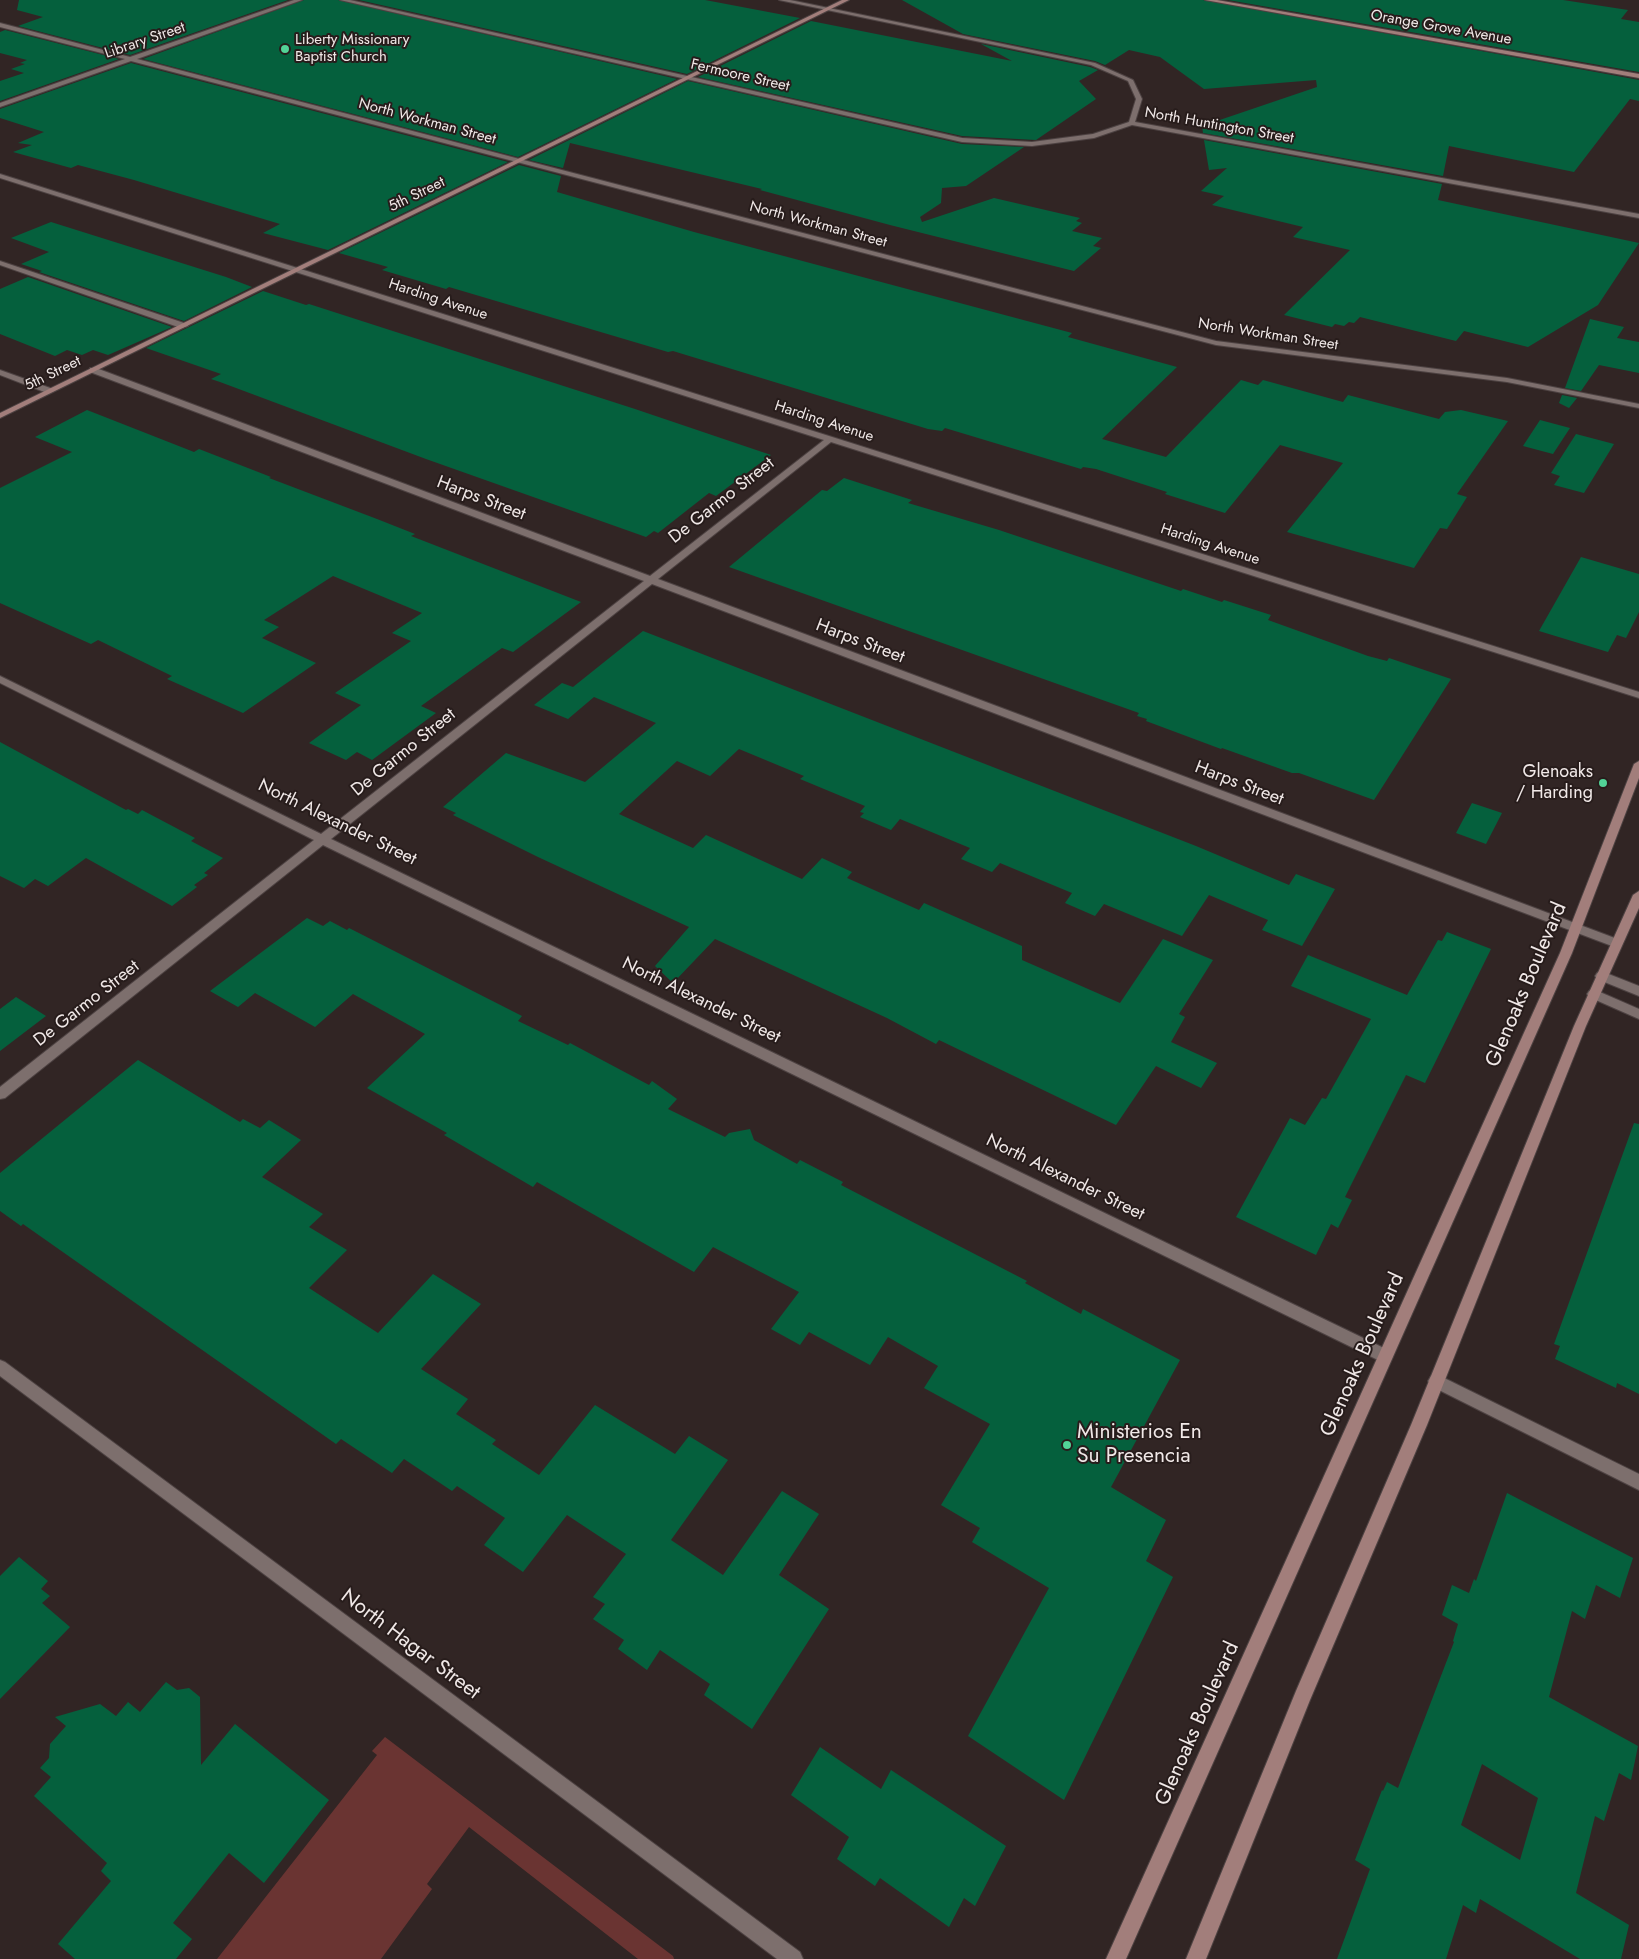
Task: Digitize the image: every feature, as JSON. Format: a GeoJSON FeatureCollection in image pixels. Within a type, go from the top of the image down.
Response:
{"type":"FeatureCollection","features":[{"type":"Feature","properties":{"kind":"street","name":"Library Street"},"geometry":{"type":"LineString","coordinates":[[0,105],[299,0]]}},
{"type":"Feature","properties":{"kind":"street","name":"Fermoore Street"},"geometry":{"type":"LineString","coordinates":[[343,0],[962,140],[1032,144],[1094,136],[1132,123]]}},
{"type":"Feature","properties":{"kind":"street","name":"North Huntington Street"},"geometry":{"type":"LineString","coordinates":[[782,0],[1093,64],[1130,80],[1139,99],[1132,123],[1639,216]]}},
{"type":"Feature","properties":{"kind":"street","name":"5th Street"},"geometry":{"type":"LineString","coordinates":[[0,416],[846,0]]}},
{"type":"Feature","properties":{"kind":"street","name":"Orange Grove Avenue"},"geometry":{"type":"LineString","coordinates":[[1208,0],[1639,76]]}},
{"type":"Feature","properties":{"kind":"street","name":"North Workman Street"},"geometry":{"type":"LineString","coordinates":[[0,25],[1216,343],[1507,380],[1639,406]]}},
{"type":"Feature","properties":{"kind":"street","name":"Harding Avenue"},"geometry":{"type":"LineString","coordinates":[[0,176],[1639,695]]}},
{"type":"Feature","properties":{"kind":"street"},"geometry":{"type":"LineString","coordinates":[[0,263],[184,326]]}},
{"type":"Feature","properties":{"kind":"street","name":"Harps Street"},"geometry":{"type":"LineString","coordinates":[[93,370],[1616,943]]}},
{"type":"Feature","properties":{"kind":"street"},"geometry":{"type":"LineString","coordinates":[[0,372],[50,391]]}},
{"type":"Feature","properties":{"kind":"street","name":"De Garmo Street"},"geometry":{"type":"LineString","coordinates":[[0,1094],[830,438]]}},
{"type":"Feature","properties":{"kind":"street","name":"North Alexander Street"},"geometry":{"type":"LineString","coordinates":[[0,679],[323,840],[1385,1356]]}},
{"type":"Feature","properties":{"kind":"street","name":"Glenoaks Boulevard"},"geometry":{"type":"LineString","coordinates":[[1116,1959],[1575,928],[1639,764]]}},
{"type":"Feature","properties":{"kind":"street"},"geometry":{"type":"LineString","coordinates":[[1196,1959],[1302,1698],[1436,1381],[1593,994],[1639,895]]}},
{"type":"Feature","properties":{"kind":"street"},"geometry":{"type":"LineString","coordinates":[[1601,976],[1639,991]]}},
{"type":"Feature","properties":{"kind":"street"},"geometry":{"type":"LineString","coordinates":[[1593,994],[1639,1014]]}},
{"type":"Feature","properties":{"kind":"street","name":"North Hagar Street"},"geometry":{"type":"LineString","coordinates":[[0,1367],[793,1959]]}},
{"type":"Feature","properties":{"kind":"street"},"geometry":{"type":"LineString","coordinates":[[1436,1381],[1639,1482]]}},
{"type":"Feature","properties":{"kind":"shaded area"},"geometry":{"type":"Polygon","coordinates":[[[385,1737],[673,1956],[674,1959],[638,1959],[469,1827],[427,1884],[432,1889],[381,1959],[217,1959],[377,1755],[372,1751],[385,1737]]]}},
{"type":"Feature","properties":{"kind":"building"},"geometry":{"type":"Polygon","coordinates":[[[19,0],[288,0],[130,55],[18,26],[43,17],[17,10],[19,0]]]}},
{"type":"Feature","properties":{"kind":"building"},"geometry":{"type":"Polygon","coordinates":[[[304,0],[338,0],[677,79],[518,157],[143,59],[304,0]]]}},
{"type":"Feature","properties":{"kind":"building"},"geometry":{"type":"Polygon","coordinates":[[[359,0],[705,0],[800,18],[687,74],[359,0]]]}},
{"type":"Feature","properties":{"kind":"building"},"geometry":{"type":"Polygon","coordinates":[[[902,0],[1203,0],[1639,80],[1639,101],[1630,99],[1574,172],[1449,146],[1443,176],[1203,133],[1202,126],[1317,87],[1316,80],[1204,89],[1160,57],[1129,50],[1105,65],[1095,61],[963,34],[902,0]]]}},
{"type":"Feature","properties":{"kind":"building"},"geometry":{"type":"Polygon","coordinates":[[[1228,0],[1563,0],[1628,10],[1621,19],[1639,22],[1639,72],[1228,0]]]}},
{"type":"Feature","properties":{"kind":"building"},"geometry":{"type":"Polygon","coordinates":[[[811,21],[1012,61],[981,44],[1090,67],[1098,70],[1079,81],[1096,99],[1036,140],[962,136],[698,77],[811,21]]]}},
{"type":"Feature","properties":{"kind":"building"},"geometry":{"type":"Polygon","coordinates":[[[5,30],[119,59],[0,101],[0,81],[24,73],[11,69],[25,64],[20,63],[27,60],[0,53],[0,32],[5,30]]]}},
{"type":"Feature","properties":{"kind":"building"},"geometry":{"type":"Polygon","coordinates":[[[131,63],[508,162],[328,250],[263,233],[280,224],[134,180],[78,165],[71,168],[13,152],[32,145],[18,143],[44,132],[0,118],[0,109],[131,63]]]}},
{"type":"Feature","properties":{"kind":"building"},"geometry":{"type":"Polygon","coordinates":[[[688,81],[962,144],[1024,147],[966,186],[942,188],[941,203],[920,217],[922,222],[994,198],[1080,218],[1076,221],[1082,223],[1072,231],[1102,238],[1093,246],[1101,248],[1074,271],[890,225],[760,190],[762,189],[570,143],[563,168],[529,160],[688,81]]]}},
{"type":"Feature","properties":{"kind":"building"},"geometry":{"type":"Polygon","coordinates":[[[1204,140],[1442,184],[1438,200],[1639,243],[1598,305],[1528,347],[1464,331],[1456,341],[1360,317],[1354,323],[1349,322],[1344,326],[1335,324],[1332,327],[1284,315],[1350,250],[1293,237],[1303,227],[1212,205],[1224,196],[1201,191],[1227,168],[1209,170],[1204,140]]]}},
{"type":"Feature","properties":{"kind":"building"},"geometry":{"type":"Polygon","coordinates":[[[519,165],[561,176],[557,192],[694,232],[1072,333],[1068,337],[1177,367],[1102,439],[1166,457],[1241,380],[1258,385],[1263,380],[1343,402],[1348,395],[1439,419],[1445,412],[1461,410],[1508,421],[1457,494],[1467,497],[1447,529],[1440,528],[1414,568],[1287,532],[1343,463],[1280,445],[1225,513],[1096,469],[1083,467],[1081,469],[945,428],[942,431],[928,429],[673,351],[668,352],[449,287],[446,289],[382,270],[388,267],[339,253],[519,165]]]}},
{"type":"Feature","properties":{"kind":"building"},"geometry":{"type":"Polygon","coordinates":[[[51,222],[226,277],[252,287],[184,321],[39,272],[42,271],[21,264],[49,252],[11,238],[51,222]]]}},
{"type":"Feature","properties":{"kind":"building"},"geometry":{"type":"Polygon","coordinates":[[[28,277],[172,327],[108,355],[93,350],[82,355],[67,350],[55,356],[0,334],[0,289],[28,277]]]}},
{"type":"Feature","properties":{"kind":"building"},"geometry":{"type":"Polygon","coordinates":[[[263,291],[306,305],[309,304],[635,409],[771,455],[716,496],[709,493],[658,533],[654,531],[646,537],[426,459],[211,379],[221,374],[146,348],[263,291]]]}},
{"type":"Feature","properties":{"kind":"building"},"geometry":{"type":"Polygon","coordinates":[[[1590,319],[1624,327],[1617,338],[1639,342],[1639,373],[1599,365],[1581,391],[1565,388],[1590,319]]]}},
{"type":"Feature","properties":{"kind":"building"},"geometry":{"type":"Polygon","coordinates":[[[1562,395],[1577,398],[1569,408],[1559,403],[1562,395]]]}},
{"type":"Feature","properties":{"kind":"building"},"geometry":{"type":"Polygon","coordinates":[[[87,410],[194,452],[199,449],[415,534],[411,536],[581,602],[513,652],[502,648],[421,706],[436,713],[372,760],[357,752],[346,760],[309,743],[361,705],[335,693],[411,641],[392,633],[422,613],[333,576],[264,620],[279,627],[262,638],[316,663],[243,713],[167,679],[172,676],[98,640],[91,644],[0,603],[0,488],[72,452],[35,437],[87,410]]]}},
{"type":"Feature","properties":{"kind":"building"},"geometry":{"type":"Polygon","coordinates":[[[1540,420],[1570,428],[1553,454],[1523,446],[1540,420]]]}},
{"type":"Feature","properties":{"kind":"building"},"geometry":{"type":"Polygon","coordinates":[[[1576,434],[1614,444],[1584,493],[1554,485],[1560,476],[1551,473],[1576,434]]]}},
{"type":"Feature","properties":{"kind":"building"},"geometry":{"type":"Polygon","coordinates":[[[844,478],[912,500],[908,503],[999,530],[1181,591],[1183,589],[1271,615],[1268,620],[1368,656],[1387,661],[1389,658],[1451,679],[1374,800],[1299,773],[1292,773],[1221,749],[1146,721],[1147,719],[1137,716],[1139,713],[729,567],[822,490],[827,491],[844,478]]]}},
{"type":"Feature","properties":{"kind":"building"},"geometry":{"type":"Polygon","coordinates":[[[1581,557],[1639,574],[1639,612],[1626,638],[1617,635],[1608,652],[1539,631],[1581,557]]]}},
{"type":"Feature","properties":{"kind":"building"},"geometry":{"type":"Polygon","coordinates":[[[643,631],[1196,846],[1289,885],[1296,874],[1335,889],[1302,946],[1262,930],[1268,920],[1209,895],[1182,936],[1104,904],[1095,916],[1065,903],[1072,893],[1000,863],[992,872],[961,859],[970,848],[900,819],[891,830],[860,817],[864,813],[860,812],[865,806],[800,779],[804,776],[739,749],[710,776],[677,761],[619,814],[693,848],[706,835],[802,879],[822,858],[852,872],[847,878],[919,910],[924,903],[1022,946],[1022,960],[1120,1003],[1163,939],[1213,960],[1179,1014],[1185,1017],[1171,1042],[1217,1063],[1201,1088],[1156,1066],[1116,1125],[939,1040],[936,1044],[887,1018],[715,939],[673,983],[655,966],[689,927],[538,857],[453,815],[456,813],[443,807],[506,753],[585,782],[656,723],[594,697],[568,719],[534,705],[562,683],[573,687],[643,631]]]}},
{"type":"Feature","properties":{"kind":"building"},"geometry":{"type":"Polygon","coordinates":[[[0,742],[126,810],[128,809],[138,814],[142,810],[195,838],[191,841],[223,858],[204,873],[208,875],[194,885],[197,887],[172,906],[86,858],[48,886],[35,879],[24,888],[0,876],[0,742]]]}},
{"type":"Feature","properties":{"kind":"building"},"geometry":{"type":"Polygon","coordinates":[[[1472,803],[1502,813],[1486,844],[1456,833],[1472,803]]]}},
{"type":"Feature","properties":{"kind":"building"},"geometry":{"type":"Polygon","coordinates":[[[307,918],[323,926],[330,921],[347,930],[349,928],[522,1016],[518,1021],[568,1045],[570,1043],[649,1085],[652,1081],[677,1099],[668,1109],[725,1137],[729,1133],[750,1129],[754,1140],[797,1164],[800,1160],[843,1182],[841,1185],[1027,1281],[1025,1283],[1081,1314],[1083,1309],[1180,1360],[1111,1487],[1166,1520],[1146,1561],[1173,1577],[1064,1800],[968,1736],[1049,1588],[972,1542],[980,1528],[941,1505],[990,1424],[924,1388],[938,1366],[888,1337],[870,1365],[809,1332],[800,1345],[771,1329],[799,1292],[713,1247],[694,1272],[537,1182],[533,1187],[444,1135],[447,1133],[367,1088],[425,1034],[353,994],[315,1027],[255,993],[238,1007],[210,991],[307,918]]]}},
{"type":"Feature","properties":{"kind":"building"},"geometry":{"type":"Polygon","coordinates":[[[1447,932],[1491,949],[1425,1083],[1406,1075],[1345,1197],[1352,1200],[1338,1228],[1331,1224],[1316,1255],[1236,1217],[1290,1118],[1305,1125],[1322,1098],[1326,1099],[1371,1019],[1291,986],[1308,955],[1407,995],[1438,940],[1442,941],[1447,932]]]}},
{"type":"Feature","properties":{"kind":"building"},"geometry":{"type":"Polygon","coordinates":[[[16,997],[46,1016],[0,1051],[0,1009],[16,997]]]}},
{"type":"Feature","properties":{"kind":"building"},"geometry":{"type":"Polygon","coordinates":[[[138,1060],[240,1122],[243,1119],[260,1128],[269,1120],[301,1140],[262,1177],[323,1214],[309,1227],[347,1250],[309,1288],[378,1333],[433,1274],[481,1304],[421,1369],[468,1399],[456,1414],[496,1440],[492,1444],[539,1475],[595,1405],[675,1454],[689,1436],[728,1460],[671,1540],[723,1575],[782,1491],[819,1514],[779,1575],[829,1609],[752,1729],[704,1695],[710,1684],[660,1650],[647,1670],[618,1649],[624,1640],[593,1619],[605,1604],[593,1597],[626,1554],[567,1515],[523,1572],[484,1545],[505,1518],[457,1486],[452,1491],[404,1459],[392,1473],[341,1439],[336,1444],[23,1224],[21,1226],[0,1211],[0,1173],[138,1060]]]}},
{"type":"Feature","properties":{"kind":"building"},"geometry":{"type":"Polygon","coordinates":[[[1634,1123],[1639,1124],[1639,1394],[1617,1383],[1616,1388],[1555,1359],[1560,1346],[1554,1344],[1634,1123]]]}},
{"type":"Feature","properties":{"kind":"building"},"geometry":{"type":"Polygon","coordinates":[[[1507,1493],[1633,1558],[1620,1598],[1596,1585],[1585,1619],[1572,1611],[1549,1697],[1638,1746],[1631,1780],[1619,1773],[1604,1821],[1595,1816],[1576,1893],[1629,1925],[1621,1959],[1580,1959],[1480,1899],[1476,1913],[1463,1905],[1446,1959],[1337,1959],[1370,1869],[1355,1860],[1382,1790],[1387,1782],[1398,1788],[1454,1642],[1458,1624],[1442,1615],[1452,1585],[1469,1593],[1474,1579],[1476,1581],[1507,1493]],[[1482,1764],[1461,1825],[1520,1860],[1538,1798],[1482,1764]]]}},
{"type":"Feature","properties":{"kind":"building"},"geometry":{"type":"Polygon","coordinates":[[[19,1557],[48,1581],[41,1589],[50,1596],[42,1603],[70,1627],[0,1699],[0,1576],[19,1557]]]}},
{"type":"Feature","properties":{"kind":"building"},"geometry":{"type":"Polygon","coordinates":[[[166,1682],[177,1690],[189,1688],[200,1697],[201,1765],[235,1724],[329,1800],[264,1883],[229,1853],[173,1923],[192,1939],[176,1959],[75,1959],[58,1944],[111,1881],[101,1871],[107,1863],[34,1796],[51,1777],[40,1768],[49,1758],[50,1744],[66,1726],[55,1717],[100,1704],[116,1716],[128,1702],[140,1712],[166,1682]]]}},
{"type":"Feature","properties":{"kind":"building"},"geometry":{"type":"Polygon","coordinates":[[[820,1747],[881,1789],[891,1770],[1006,1846],[975,1906],[964,1898],[949,1927],[880,1878],[875,1886],[837,1859],[849,1837],[791,1795],[820,1747]]]}},
{"type":"Feature","properties":{"kind":"place","name":"Liberty Missionary Baptist Church"},"geometry":{"type":"Point","coordinates":[285,49]}},
{"type":"Feature","properties":{"kind":"place","name":"Glenoaks / Harding"},"geometry":{"type":"Point","coordinates":[1603,783]}},
{"type":"Feature","properties":{"kind":"place","name":"Ministerios En Su Presencia"},"geometry":{"type":"Point","coordinates":[1067,1445]}}]}
